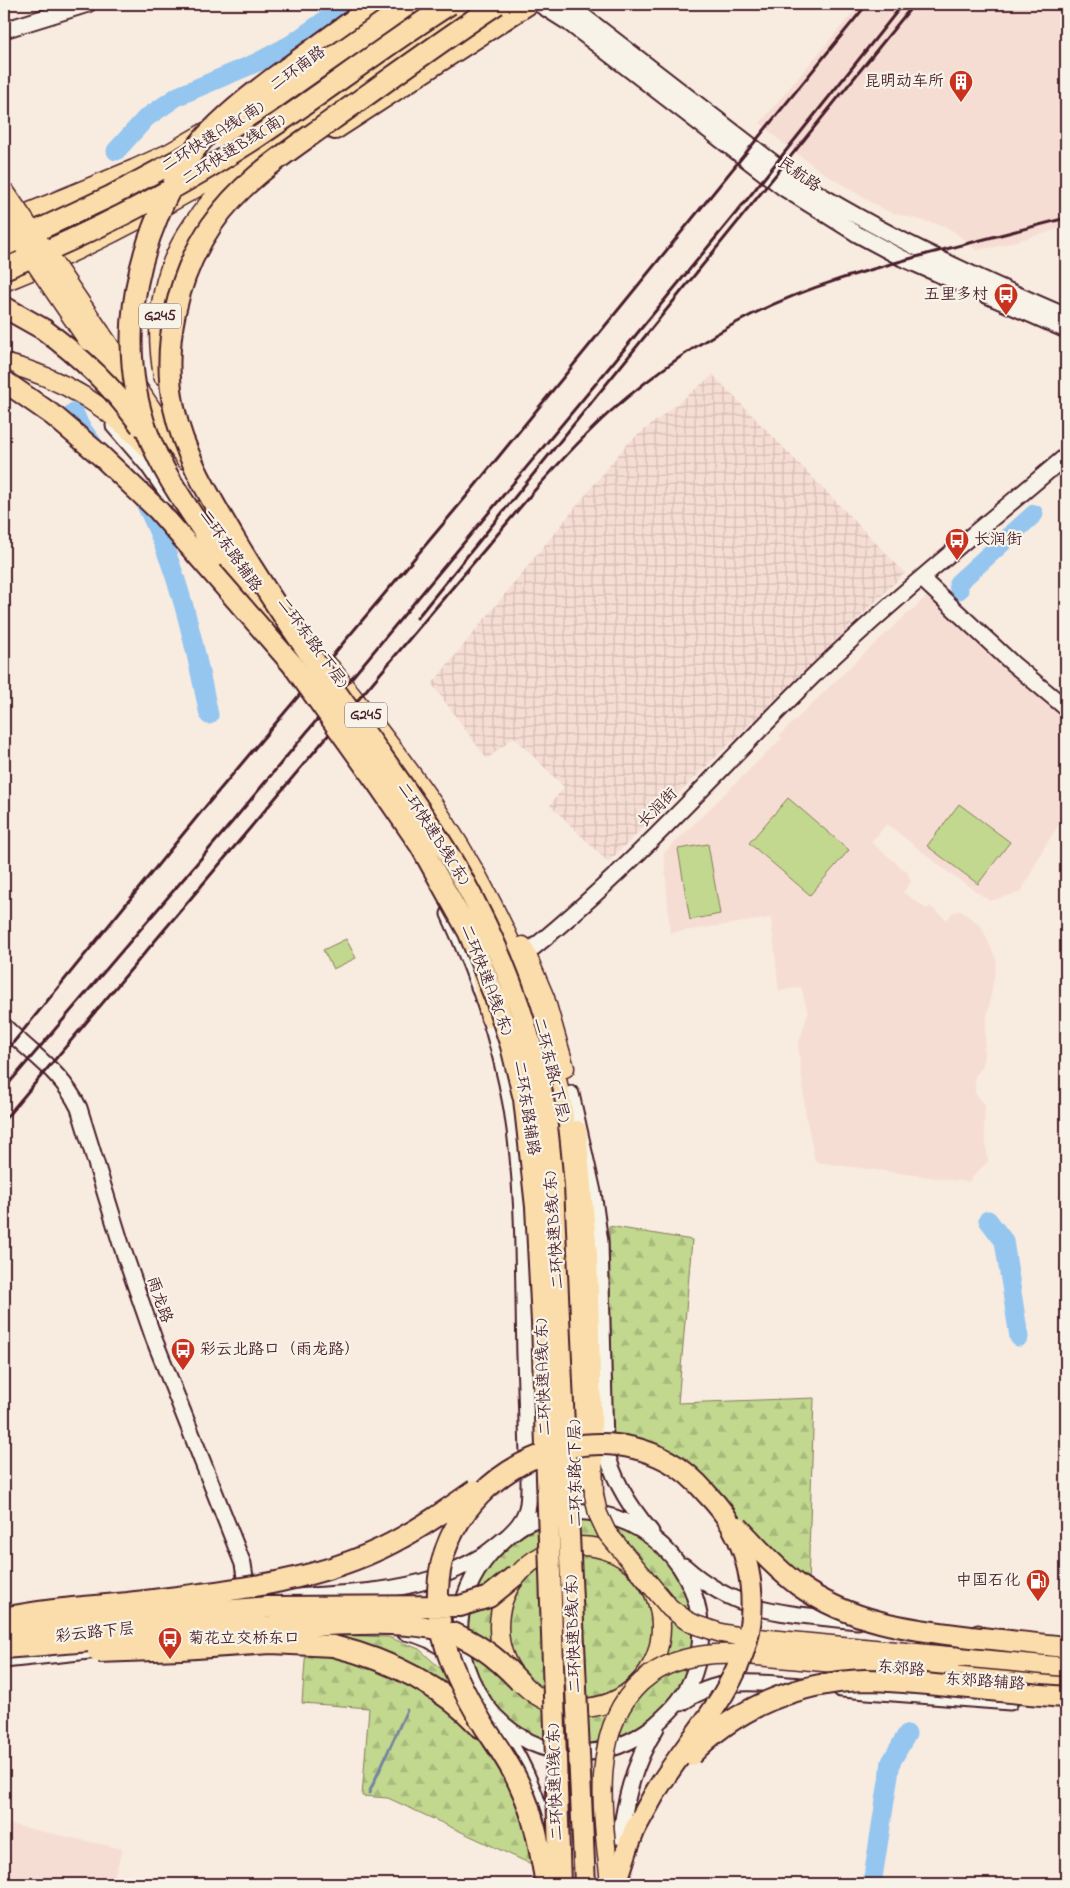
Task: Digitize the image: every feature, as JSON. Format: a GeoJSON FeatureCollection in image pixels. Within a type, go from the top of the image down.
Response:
{"type":"FeatureCollection","features":[{"type":"Feature","properties":{"kind":"highway"},"geometry":{"type":"LineString","coordinates":[[292,664],[188,509],[157,455],[141,414],[136,391],[132,344],[134,296],[142,259],[164,203],[185,163],[205,137],[231,112],[273,78],[375,4]]}},
{"type":"Feature","properties":{"kind":"highway","name":"二环快速A线(南)"},"geometry":{"type":"LineString","coordinates":[[4,244],[111,196],[194,151],[265,105],[409,4]]}},
{"type":"Feature","properties":{"kind":"highway","name":"二环快速B线(南)"},"geometry":{"type":"LineString","coordinates":[[4,269],[121,216],[205,170],[270,128],[372,55],[450,4]]}},
{"type":"Feature","properties":{"kind":"highway"},"geometry":{"type":"LineString","coordinates":[[300,641],[241,549],[195,467],[182,438],[171,391],[170,342],[180,295],[197,249],[215,220],[247,185],[278,159],[497,4]]}},
{"type":"Feature","properties":{"kind":"highway"},"geometry":{"type":"LineString","coordinates":[[227,205],[281,163],[528,4]]}},
{"type":"Feature","properties":{"kind":"highway"},"geometry":{"type":"LineString","coordinates":[[4,307],[43,329],[69,348],[110,386],[300,641]]}},
{"type":"Feature","properties":{"kind":"highway"},"geometry":{"type":"LineString","coordinates":[[4,381],[54,416],[100,455],[158,510],[292,664]]}},
{"type":"Feature","properties":{"kind":"highway","name":"二环快速B线(东)"},"geometry":{"type":"LineString","coordinates":[[300,641],[419,809],[462,876],[502,962],[529,1037],[537,1066],[546,1112],[554,1194],[585,1884]]}},
{"type":"Feature","properties":{"kind":"highway","name":"二环快速A线(东)"},"geometry":{"type":"LineString","coordinates":[[292,664],[404,820],[446,890],[469,933],[488,977],[504,1023],[521,1083],[529,1128],[535,1188],[542,1322],[560,1884]]}},
{"type":"Feature","properties":{"kind":"highway"},"geometry":{"type":"LineString","coordinates":[[4,1619],[45,1610],[134,1602],[244,1587],[329,1568],[366,1555],[399,1539],[507,1469],[531,1458],[558,1449],[582,1445],[612,1445],[658,1456],[679,1468],[702,1488],[780,1570],[807,1591],[845,1611],[874,1621],[916,1631],[1066,1647]]}},
{"type":"Feature","properties":{"kind":"highway"},"geometry":{"type":"LineString","coordinates":[[531,1458],[498,1478],[458,1522],[447,1545],[439,1578],[439,1618],[448,1655],[470,1702],[498,1745],[527,1801],[535,1826],[546,1884]]}},
{"type":"Feature","properties":{"kind":"highway"},"geometry":{"type":"LineString","coordinates":[[616,1884],[635,1829],[673,1764],[723,1693],[741,1658],[749,1633],[752,1600],[746,1561],[736,1533],[721,1509]]}},
{"type":"Feature","properties":{"kind":"highway"},"geometry":{"type":"LineString","coordinates":[[4,1630],[268,1607],[460,1606],[488,1597],[516,1575]]}},
{"type":"Feature","properties":{"kind":"highway"},"geometry":{"type":"LineString","coordinates":[[4,1648],[225,1629],[332,1625],[408,1626],[442,1630],[470,1641],[492,1655],[520,1682]]}},
{"type":"Feature","properties":{"kind":"highway"},"geometry":{"type":"LineString","coordinates":[[4,1653],[126,1652],[281,1643],[333,1646],[380,1660],[415,1675],[464,1710],[498,1745]]}},
{"type":"Feature","properties":{"kind":"highway"},"geometry":{"type":"LineString","coordinates":[[655,1793],[695,1750],[724,1726],[763,1702],[819,1684],[843,1681],[877,1681],[1066,1697]]}},
{"type":"Feature","properties":{"kind":"main road"},"geometry":{"type":"LineString","coordinates":[[4,30],[88,4]]}},
{"type":"Feature","properties":{"kind":"main road","name":"二环南路"},"geometry":{"type":"LineString","coordinates":[[4,223],[152,160],[188,142],[259,97],[390,4]]}},
{"type":"Feature","properties":{"kind":"main road","name":"G245"},"geometry":{"type":"LineString","coordinates":[[242,557],[229,523],[198,470],[177,422],[169,400],[162,370],[159,342],[163,292],[173,256],[196,217],[239,171],[307,117],[404,48],[473,4]]}},
{"type":"Feature","properties":{"kind":"main road","name":"民航路"},"geometry":{"type":"LineString","coordinates":[[539,4],[569,23],[785,189],[856,234],[902,258],[1066,330]]}},
{"type":"Feature","properties":{"kind":"main road","name":"民航路"},"geometry":{"type":"LineString","coordinates":[[564,4],[578,12],[793,178],[827,200],[908,244],[1066,316]]}},
{"type":"Feature","properties":{"kind":"main road"},"geometry":{"type":"LineString","coordinates":[[4,282],[94,242],[184,196],[307,117]]}},
{"type":"Feature","properties":{"kind":"main road"},"geometry":{"type":"LineString","coordinates":[[4,244],[95,202],[188,142]]}},
{"type":"Feature","properties":{"kind":"main road"},"geometry":{"type":"LineString","coordinates":[[4,190],[94,337],[242,557]]}},
{"type":"Feature","properties":{"kind":"main road"},"geometry":{"type":"LineString","coordinates":[[4,217],[94,337]]}},
{"type":"Feature","properties":{"kind":"main road"},"geometry":{"type":"LineString","coordinates":[[4,363],[33,372],[71,389],[114,417],[146,446],[242,557]]}},
{"type":"Feature","properties":{"kind":"main road","name":"二环东路辅路"},"geometry":{"type":"LineString","coordinates":[[71,389],[100,410],[150,469],[391,812],[414,848],[447,910],[470,964],[490,1018],[507,1087],[514,1124],[518,1165],[524,1285],[528,1503],[520,1525],[504,1540]]}},
{"type":"Feature","properties":{"kind":"main road","name":"长润街"},"geometry":{"type":"LineString","coordinates":[[522,956],[554,931],[641,850],[812,677],[887,606],[922,579],[1066,456]]}},
{"type":"Feature","properties":{"kind":"main road","name":"二环东路(下层)"},"geometry":{"type":"LineString","coordinates":[[242,557],[290,640],[420,812],[455,869],[473,886]]}},
{"type":"Feature","properties":{"kind":"main road","name":"二环东路(下层)"},"geometry":{"type":"LineString","coordinates":[[242,557],[302,631],[432,803],[458,844],[502,962],[536,1035],[561,1102],[569,1165],[573,1251],[576,1460],[584,1716],[595,1884]]}},
{"type":"Feature","properties":{"kind":"main road"},"geometry":{"type":"LineString","coordinates":[[922,579],[1013,664],[1066,708]]}},
{"type":"Feature","properties":{"kind":"main road","name":"G245"},"geometry":{"type":"LineString","coordinates":[[455,869],[466,889],[477,920],[482,981],[490,1018]]}},
{"type":"Feature","properties":{"kind":"main road","name":"G245"},"geometry":{"type":"LineString","coordinates":[[473,886],[522,956],[552,1017],[593,1192],[600,1242],[603,1310],[603,1431],[608,1460],[620,1488],[635,1513],[683,1571],[693,1593],[697,1609],[700,1642],[694,1674],[678,1703],[644,1733],[621,1745],[600,1752],[578,1754],[558,1752],[539,1746],[507,1728],[486,1705]]}},
{"type":"Feature","properties":{"kind":"main road","name":"二环东路(下层)"},"geometry":{"type":"LineString","coordinates":[[522,956],[536,1035],[554,1166],[558,1265],[560,1469],[568,1702],[573,1810],[580,1884]]}},
{"type":"Feature","properties":{"kind":"main road","name":"雨龙路"},"geometry":{"type":"LineString","coordinates":[[4,1026],[60,1078],[71,1092],[79,1108],[121,1244],[154,1339],[243,1564],[252,1636]]}},
{"type":"Feature","properties":{"kind":"main road"},"geometry":{"type":"LineString","coordinates":[[571,1094],[580,1151],[588,1256],[595,1505],[607,1533],[647,1580],[660,1607],[664,1638],[657,1662],[620,1710],[611,1729],[606,1751],[604,1802],[610,1884]]}},
{"type":"Feature","properties":{"kind":"main road"},"geometry":{"type":"LineString","coordinates":[[553,1884],[542,1813],[530,1778],[515,1750],[473,1683],[464,1659],[460,1625],[467,1590],[476,1573],[488,1556],[504,1540],[523,1526],[543,1517],[563,1512],[583,1512],[622,1520],[648,1534],[697,1578],[724,1595],[748,1606],[776,1611],[978,1634],[1066,1640]]}},
{"type":"Feature","properties":{"kind":"main road","name":"彩云路下层"},"geometry":{"type":"LineString","coordinates":[[4,1619],[143,1614],[313,1595],[358,1593],[406,1586],[444,1575],[472,1562],[504,1540]]}},
{"type":"Feature","properties":{"kind":"main road"},"geometry":{"type":"LineString","coordinates":[[642,1681],[628,1692],[611,1701],[599,1704],[574,1708],[549,1702],[533,1694],[512,1672],[504,1656],[497,1627],[497,1616],[501,1599],[509,1584],[524,1567],[546,1555],[572,1548],[586,1547],[600,1550],[626,1561],[647,1580]]}},
{"type":"Feature","properties":{"kind":"main road","name":"东郊路"},"geometry":{"type":"LineString","coordinates":[[647,1580],[670,1608],[686,1620],[708,1630],[738,1636],[958,1665],[1066,1684]]}},
{"type":"Feature","properties":{"kind":"main road","name":"彩云路下层"},"geometry":{"type":"LineString","coordinates":[[4,1660],[252,1636],[370,1629],[410,1632],[438,1644],[458,1662],[486,1705]]}},
{"type":"Feature","properties":{"kind":"main road"},"geometry":{"type":"LineString","coordinates":[[958,1665],[978,1634]]}},
{"type":"Feature","properties":{"kind":"main road","name":"东郊路"},"geometry":{"type":"LineString","coordinates":[[642,1681],[663,1666],[680,1659],[706,1654],[958,1665],[1066,1667]]}},
{"type":"Feature","properties":{"kind":"main road","name":"东郊路辅路"},"geometry":{"type":"LineString","coordinates":[[666,1715],[685,1700],[710,1688],[729,1683],[751,1682],[1066,1706]]}},
{"type":"Feature","properties":{"kind":"main road"},"geometry":{"type":"LineString","coordinates":[[620,1884],[620,1837],[629,1791],[646,1745],[655,1728],[666,1715]]}},
{"type":"Feature","properties":{"kind":"shaded area"},"geometry":{"type":"Polygon","coordinates":[[[860,4],[1066,4],[1066,227],[995,247],[976,250],[955,232],[944,226],[889,212],[869,201],[821,171],[785,145],[760,123],[860,4]]]}},
{"type":"Feature","properties":{"kind":"shaded area"},"geometry":{"type":"Polygon","coordinates":[[[713,375],[905,573],[608,862],[550,805],[564,787],[514,737],[487,759],[432,684],[627,444],[713,375]]]}},
{"type":"Feature","properties":{"kind":"shaded area"},"geometry":{"type":"Polygon","coordinates":[[[928,595],[1066,719],[1066,813],[1042,851],[1021,892],[990,901],[948,872],[887,824],[871,842],[908,873],[911,882],[903,892],[927,909],[930,906],[947,920],[953,912],[961,911],[981,926],[997,961],[986,1023],[983,1066],[975,1076],[975,1093],[985,1105],[984,1128],[988,1161],[968,1182],[815,1162],[806,1116],[798,1045],[808,1013],[801,987],[779,991],[771,918],[670,933],[664,853],[782,738],[779,736],[928,595]]]}},
{"type":"Feature","properties":{"kind":"shaded area"},"geometry":{"type":"Polygon","coordinates":[[[4,1823],[123,1849],[111,1884],[4,1884],[4,1823]]]}},
{"type":"Feature","properties":{"kind":"green space"},"geometry":{"type":"Polygon","coordinates":[[[788,798],[849,850],[810,895],[749,843],[788,798]]]}},
{"type":"Feature","properties":{"kind":"green space"},"geometry":{"type":"Polygon","coordinates":[[[959,804],[1010,842],[978,884],[927,846],[959,804]]]}},
{"type":"Feature","properties":{"kind":"green space"},"geometry":{"type":"Polygon","coordinates":[[[708,844],[720,914],[690,920],[678,849],[708,844]]]}},
{"type":"Feature","properties":{"kind":"green space"},"geometry":{"type":"Polygon","coordinates":[[[346,939],[356,958],[333,969],[323,950],[346,939]]]}},
{"type":"Feature","properties":{"kind":"green space"},"geometry":{"type":"Polygon","coordinates":[[[609,1226],[692,1240],[678,1403],[814,1398],[808,1586],[677,1464],[613,1434],[609,1226]]]}},
{"type":"Feature","properties":{"kind":"green space"},"geometry":{"type":"Polygon","coordinates":[[[581,1520],[603,1522],[624,1529],[644,1539],[661,1553],[675,1570],[685,1590],[692,1611],[694,1633],[692,1655],[685,1676],[675,1696],[661,1713],[644,1727],[624,1737],[603,1744],[581,1746],[559,1744],[538,1737],[518,1727],[501,1713],[487,1696],[477,1676],[470,1655],[468,1633],[470,1611],[477,1590],[487,1570],[501,1553],[518,1539],[538,1529],[559,1522],[581,1520]]]}},
{"type":"Feature","properties":{"kind":"green space"},"geometry":{"type":"Polygon","coordinates":[[[307,1634],[388,1637],[419,1649],[460,1686],[510,1752],[533,1865],[388,1798],[362,1796],[369,1708],[302,1703],[307,1634]]]}},
{"type":"Feature","properties":{"kind":"waterway"},"geometry":{"type":"LineString","coordinates":[[116,151],[146,118],[178,96],[258,62],[290,45],[348,4]]}},
{"type":"Feature","properties":{"kind":"waterway"},"geometry":{"type":"LineString","coordinates":[[74,412],[80,426],[93,444]]}},
{"type":"Feature","properties":{"kind":"waterway"},"geometry":{"type":"LineString","coordinates":[[143,499],[166,551],[184,605],[209,715]]}},
{"type":"Feature","properties":{"kind":"waterway"},"geometry":{"type":"LineString","coordinates":[[959,590],[958,583],[1034,514]]}},
{"type":"Feature","properties":{"kind":"waterway"},"geometry":{"type":"LineString","coordinates":[[988,1220],[1004,1241],[1019,1337]]}},
{"type":"Feature","properties":{"kind":"waterway"},"geometry":{"type":"LineString","coordinates":[[369,1793],[407,1710]]}},
{"type":"Feature","properties":{"kind":"waterway"},"geometry":{"type":"LineString","coordinates":[[872,1884],[891,1762],[907,1734]]}},
{"type":"Feature","properties":{"kind":"railway"},"geometry":{"type":"LineString","coordinates":[[4,1054],[201,812],[465,498],[867,4]]}},
{"type":"Feature","properties":{"kind":"railway"},"geometry":{"type":"LineString","coordinates":[[4,1089],[233,821],[603,375],[749,197],[903,4]]}},
{"type":"Feature","properties":{"kind":"railway"},"geometry":{"type":"LineString","coordinates":[[417,618],[914,4]]}},
{"type":"Feature","properties":{"kind":"railway"},"geometry":{"type":"LineString","coordinates":[[4,1120],[534,491],[580,440],[626,398],[678,358],[715,335],[753,314],[795,295],[883,266],[1066,218]]}},
{"type":"Feature","properties":{"kind":"place","name":"昆明动车所"},"geometry":{"type":"Point","coordinates":[961,103]}},
{"type":"Feature","properties":{"kind":"place","name":"五里多村"},"geometry":{"type":"Point","coordinates":[1006,316]}},
{"type":"Feature","properties":{"kind":"place","name":"长润街"},"geometry":{"type":"Point","coordinates":[957,561]}},
{"type":"Feature","properties":{"kind":"place","name":"彩云北路口（雨龙路）"},"geometry":{"type":"Point","coordinates":[183,1371]}},
{"type":"Feature","properties":{"kind":"place","name":"中国石化"},"geometry":{"type":"Point","coordinates":[1038,1602]}},
{"type":"Feature","properties":{"kind":"place","name":"菊花立交桥东口"},"geometry":{"type":"Point","coordinates":[170,1660]}}]}
